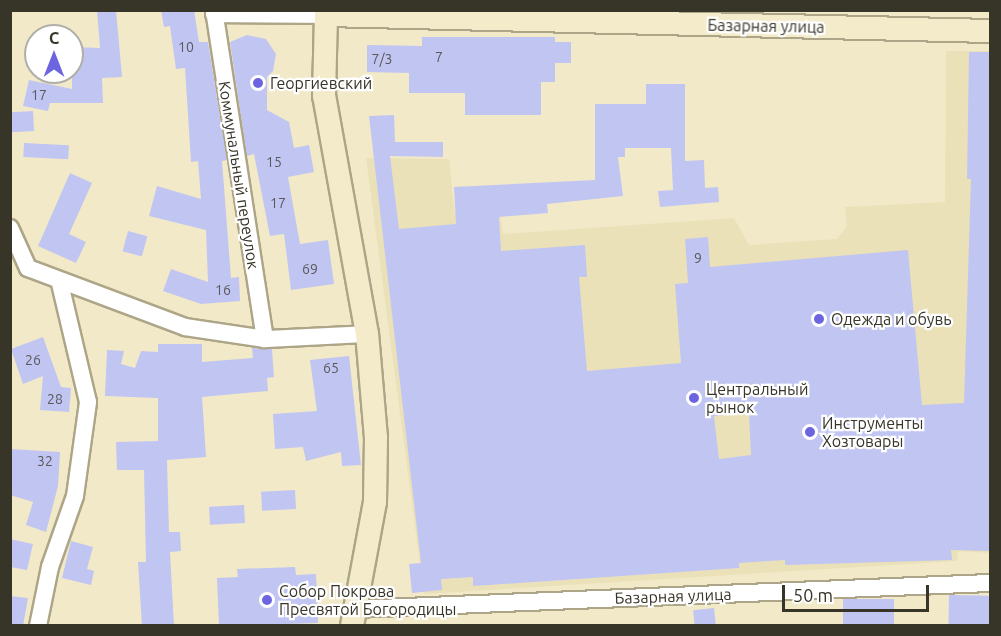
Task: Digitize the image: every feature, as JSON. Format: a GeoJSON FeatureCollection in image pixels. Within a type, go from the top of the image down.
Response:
{"type":"FeatureCollection","features":[{"type":"Feature","properties":{"kind":"main road","name":"Базарная улица"},"geometry":{"type":"LineString","coordinates":[[354,617],[375,502],[376,438],[367,334],[324,96],[326,15],[820,19],[990,31]]}},
{"type":"Feature","properties":{"kind":"street","name":"Базарная улица"},"geometry":{"type":"LineString","coordinates":[[214,12],[326,15]]}},
{"type":"Feature","properties":{"kind":"street","name":"Коммунальный переулок"},"geometry":{"type":"LineString","coordinates":[[214,12],[265,339]]}},
{"type":"Feature","properties":{"kind":"street"},"geometry":{"type":"LineString","coordinates":[[10,228],[28,268],[60,284],[185,327],[265,339],[367,334]]}},
{"type":"Feature","properties":{"kind":"street"},"geometry":{"type":"LineString","coordinates":[[38,626],[50,567],[75,496],[88,402],[60,284]]}},
{"type":"Feature","properties":{"kind":"street","name":"Базарная улица"},"geometry":{"type":"LineString","coordinates":[[354,617],[990,583]]}},
{"type":"Feature","properties":{"kind":"shaded area","name":"Центральный рынок"},"geometry":{"type":"Polygon","coordinates":[[[946,51],[990,51],[990,553],[958,551],[957,561],[424,594],[366,158],[449,159],[455,215],[500,210],[503,234],[734,218],[749,245],[837,239],[847,226],[845,207],[945,202],[946,51]]]}},
{"type":"Feature","properties":{"kind":"building"},"geometry":{"type":"Polygon","coordinates":[[[97,10],[116,10],[122,77],[102,78],[103,103],[50,103],[48,111],[23,106],[28,84],[48,84],[72,89],[72,84],[84,84],[84,47],[100,48],[97,10]]]}},
{"type":"Feature","properties":{"kind":"building"},"geometry":{"type":"Polygon","coordinates":[[[161,10],[194,10],[199,42],[208,42],[227,160],[222,161],[231,278],[239,277],[240,301],[201,304],[163,291],[171,269],[208,282],[206,230],[149,216],[157,186],[201,199],[198,161],[191,162],[185,68],[176,69],[170,26],[164,27],[161,10]]]}},
{"type":"Feature","properties":{"kind":"building"},"geometry":{"type":"Polygon","coordinates":[[[247,35],[266,39],[276,54],[273,71],[267,77],[267,110],[289,122],[294,148],[309,145],[314,172],[288,177],[300,244],[328,240],[334,284],[291,290],[284,234],[270,236],[254,154],[247,156],[230,42],[247,35]]]}},
{"type":"Feature","properties":{"kind":"building"},"geometry":{"type":"Polygon","coordinates":[[[422,37],[555,37],[555,42],[571,42],[571,63],[555,63],[555,82],[541,82],[541,115],[465,115],[465,93],[409,93],[409,73],[367,72],[367,45],[422,46],[422,37]]]}},
{"type":"Feature","properties":{"kind":"building","name":"Центральный рынок"},"geometry":{"type":"Polygon","coordinates":[[[969,52],[990,52],[990,551],[951,550],[952,560],[785,565],[785,560],[739,563],[739,568],[473,586],[473,577],[441,579],[442,590],[412,593],[409,564],[421,563],[369,116],[394,115],[395,142],[443,142],[443,157],[390,156],[399,229],[456,224],[454,187],[595,180],[595,104],[646,104],[646,84],[685,84],[685,161],[704,160],[705,188],[718,187],[719,202],[660,207],[658,191],[673,190],[671,148],[625,148],[625,157],[618,157],[623,196],[547,204],[548,213],[499,217],[501,251],[585,245],[587,277],[579,277],[587,371],[681,363],[675,284],[688,283],[685,239],[708,237],[710,267],[908,250],[922,405],[964,403],[971,179],[967,179],[969,52]],[[749,413],[714,416],[719,459],[751,455],[749,413]]]}},
{"type":"Feature","properties":{"kind":"building"},"geometry":{"type":"Polygon","coordinates":[[[33,111],[34,131],[11,132],[10,112],[33,111]]]}},
{"type":"Feature","properties":{"kind":"building"},"geometry":{"type":"Polygon","coordinates":[[[24,143],[69,145],[68,159],[23,157],[24,143]]]}},
{"type":"Feature","properties":{"kind":"building"},"geometry":{"type":"Polygon","coordinates":[[[70,173],[92,183],[69,234],[86,242],[76,263],[38,246],[70,173]]]}},
{"type":"Feature","properties":{"kind":"building"},"geometry":{"type":"Polygon","coordinates":[[[128,231],[147,236],[142,256],[123,251],[128,231]]]}},
{"type":"Feature","properties":{"kind":"building"},"geometry":{"type":"Polygon","coordinates":[[[43,337],[61,387],[71,388],[69,412],[40,410],[43,376],[23,384],[11,349],[43,337]]]}},
{"type":"Feature","properties":{"kind":"building"},"geometry":{"type":"Polygon","coordinates":[[[158,344],[202,344],[202,362],[253,358],[252,348],[272,349],[274,377],[267,378],[268,391],[202,397],[206,457],[167,460],[169,532],[180,532],[181,551],[170,552],[174,626],[142,626],[138,562],[146,562],[144,470],[117,470],[116,442],[158,441],[158,398],[105,396],[107,350],[124,351],[121,364],[135,368],[141,351],[158,352],[158,344]]]}},
{"type":"Feature","properties":{"kind":"building"},"geometry":{"type":"Polygon","coordinates":[[[349,356],[361,465],[342,466],[341,452],[306,461],[303,447],[275,449],[273,414],[317,411],[310,360],[349,356]]]}},
{"type":"Feature","properties":{"kind":"building"},"geometry":{"type":"Polygon","coordinates":[[[10,449],[60,452],[58,486],[46,532],[26,525],[33,502],[10,495],[10,449]]]}},
{"type":"Feature","properties":{"kind":"building"},"geometry":{"type":"Polygon","coordinates":[[[295,490],[296,509],[262,511],[261,492],[295,490]]]}},
{"type":"Feature","properties":{"kind":"building"},"geometry":{"type":"Polygon","coordinates":[[[244,505],[245,523],[210,525],[209,507],[244,505]]]}},
{"type":"Feature","properties":{"kind":"building"},"geometry":{"type":"Polygon","coordinates":[[[10,539],[33,544],[27,570],[10,567],[10,539]]]}},
{"type":"Feature","properties":{"kind":"building"},"geometry":{"type":"Polygon","coordinates":[[[71,541],[93,547],[87,569],[94,571],[91,585],[62,578],[71,541]]]}},
{"type":"Feature","properties":{"kind":"building","name":"Собор Покрова Пресвятой Богородицы"},"geometry":{"type":"Polygon","coordinates":[[[295,567],[296,575],[316,574],[318,623],[219,626],[217,578],[238,577],[237,569],[295,567]]]}},
{"type":"Feature","properties":{"kind":"building"},"geometry":{"type":"Polygon","coordinates":[[[949,595],[990,596],[989,626],[948,626],[949,595]]]}},
{"type":"Feature","properties":{"kind":"building"},"geometry":{"type":"Polygon","coordinates":[[[10,596],[28,598],[23,626],[10,626],[10,596]]]}},
{"type":"Feature","properties":{"kind":"building"},"geometry":{"type":"Polygon","coordinates":[[[843,599],[894,599],[894,626],[843,626],[843,599]]]}},
{"type":"Feature","properties":{"kind":"building"},"geometry":{"type":"Polygon","coordinates":[[[714,608],[716,626],[695,626],[693,610],[714,608]]]}},
{"type":"Feature","properties":{"kind":"place","name":"Георгиевский"},"geometry":{"type":"Point","coordinates":[258,83]}},
{"type":"Feature","properties":{"kind":"place","name":"Одежда и обувь"},"geometry":{"type":"Point","coordinates":[819,319]}},
{"type":"Feature","properties":{"kind":"place","name":"Центральный рынок"},"geometry":{"type":"Point","coordinates":[694,398]}},
{"type":"Feature","properties":{"kind":"place","name":"Инструменты Хозтовары"},"geometry":{"type":"Point","coordinates":[810,432]}},
{"type":"Feature","properties":{"kind":"place","name":"Собор Покрова Пресвятой Богородицы"},"geometry":{"type":"Point","coordinates":[267,600]}}]}
